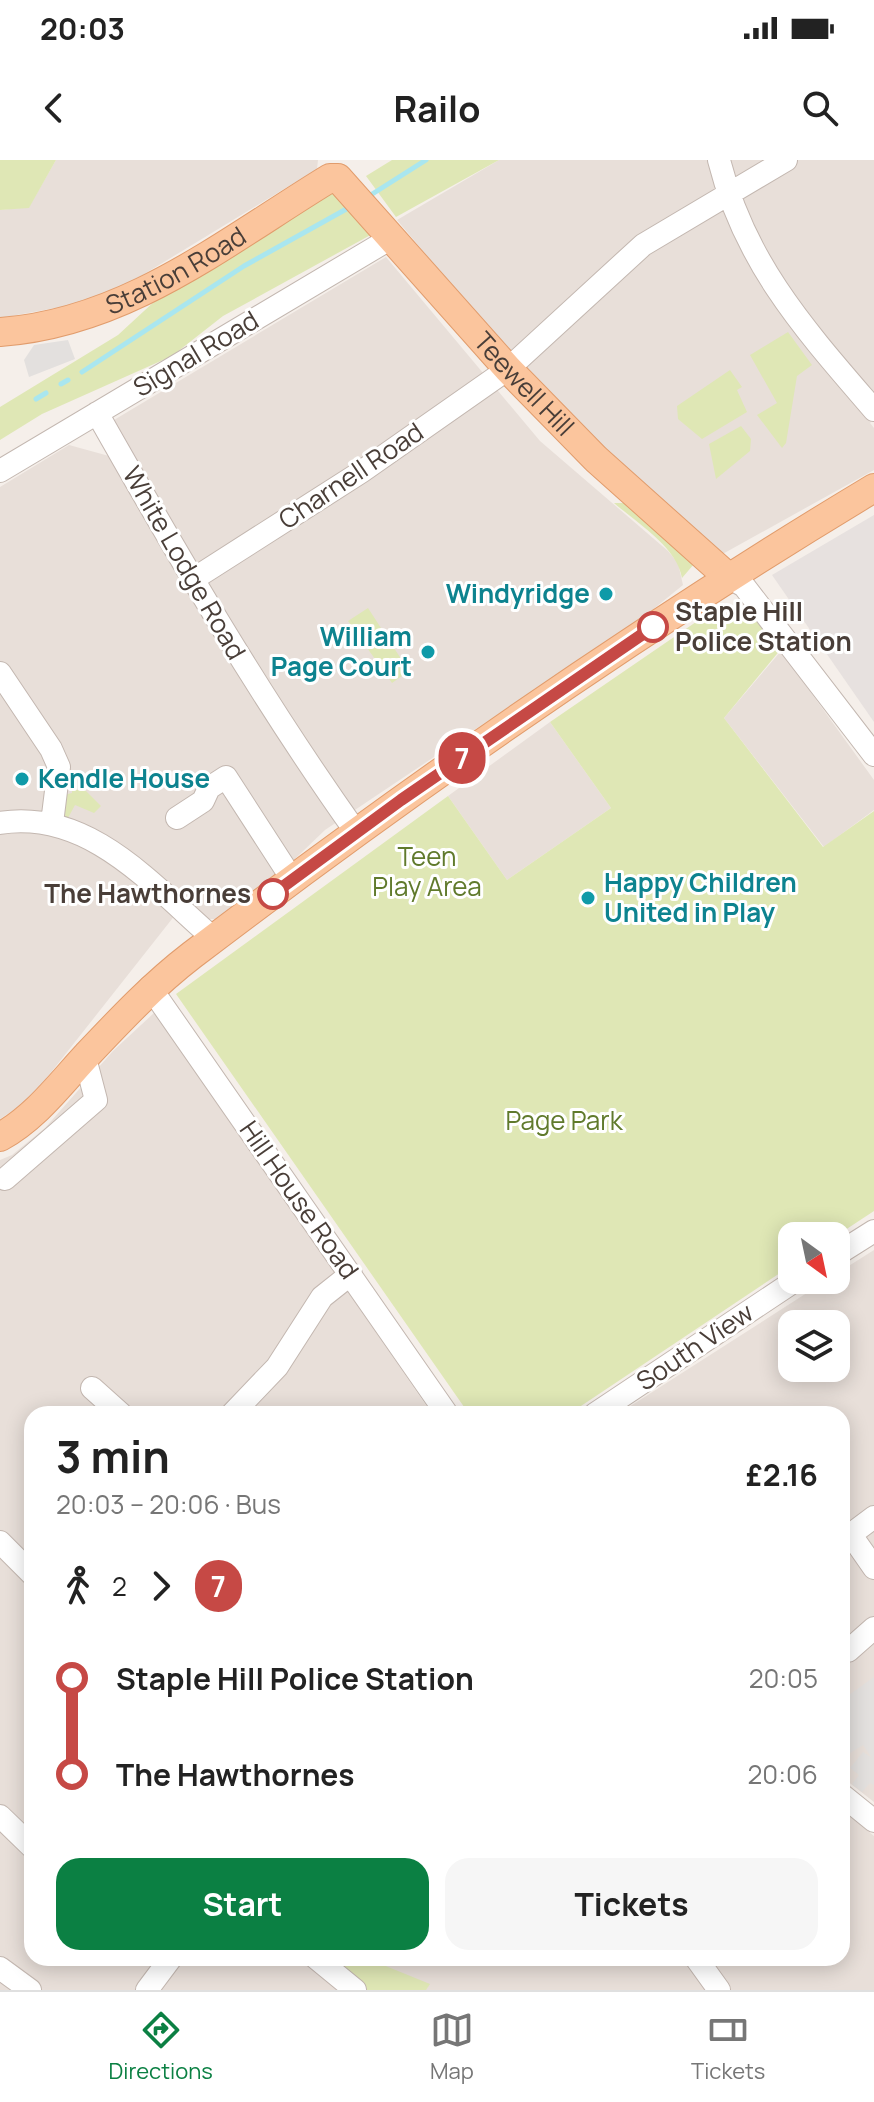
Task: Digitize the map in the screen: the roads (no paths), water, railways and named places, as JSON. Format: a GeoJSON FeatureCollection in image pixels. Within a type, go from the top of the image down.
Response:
{"type":"FeatureCollection","features":[{"type":"Feature","properties":{"kind":"main road","name":"Teewell Hill"},"geometry":{"type":"LineString","coordinates":[[342,176],[508,369],[596,459],[728,577]]}},
{"type":"Feature","properties":{"kind":"main road","name":"Station Road"},"geometry":{"type":"LineString","coordinates":[[0,332],[61,322],[121,304],[167,281],[330,178],[342,176]]}},
{"type":"Feature","properties":{"kind":"main road"},"geometry":{"type":"LineString","coordinates":[[0,1137],[17,1128],[47,1100],[150,987],[292,879],[728,577],[874,488]]}},
{"type":"Feature","properties":{"kind":"street"},"geometry":{"type":"LineString","coordinates":[[719,160],[727,193],[755,258],[792,315],[874,410]]}},
{"type":"Feature","properties":{"kind":"street","name":"Charnell Road"},"geometry":{"type":"LineString","coordinates":[[192,580],[361,472],[508,369],[643,245],[786,160]]}},
{"type":"Feature","properties":{"kind":"street","name":"Signal Road"},"geometry":{"type":"LineString","coordinates":[[0,471],[388,232]]}},
{"type":"Feature","properties":{"kind":"street","name":"White Lodge Road"},"geometry":{"type":"LineString","coordinates":[[97,413],[192,580],[285,732],[356,832]]}},
{"type":"Feature","properties":{"kind":"street"},"geometry":{"type":"LineString","coordinates":[[728,577],[744,586],[874,754]]}},
{"type":"Feature","properties":{"kind":"street"},"geometry":{"type":"LineString","coordinates":[[5,666],[59,767],[52,823]]}},
{"type":"Feature","properties":{"kind":"street"},"geometry":{"type":"LineString","coordinates":[[177,818],[203,801],[209,788],[226,777],[292,879]]}},
{"type":"Feature","properties":{"kind":"street"},"geometry":{"type":"LineString","coordinates":[[0,823],[25,819],[52,823],[110,848],[213,938]]}},
{"type":"Feature","properties":{"kind":"street","name":"Hill House Road"},"geometry":{"type":"LineString","coordinates":[[150,987],[442,1406]]}},
{"type":"Feature","properties":{"kind":"street"},"geometry":{"type":"LineString","coordinates":[[5,1179],[96,1100],[85,1058]]}},
{"type":"Feature","properties":{"kind":"street"},"geometry":{"type":"LineString","coordinates":[[850,1246],[874,1231]]}},
{"type":"Feature","properties":{"kind":"street"},"geometry":{"type":"LineString","coordinates":[[240,1406],[277,1367],[322,1297],[351,1274]]}},
{"type":"Feature","properties":{"kind":"street","name":"South View"},"geometry":{"type":"LineString","coordinates":[[607,1406],[778,1292]]}},
{"type":"Feature","properties":{"kind":"street"},"geometry":{"type":"LineString","coordinates":[[92,1388],[112,1406]]}},
{"type":"Feature","properties":{"kind":"street"},"geometry":{"type":"LineString","coordinates":[[850,1535],[874,1517]]}},
{"type":"Feature","properties":{"kind":"street"},"geometry":{"type":"LineString","coordinates":[[0,1542],[24,1566]]}},
{"type":"Feature","properties":{"kind":"street"},"geometry":{"type":"LineString","coordinates":[[850,1542],[874,1568]]}},
{"type":"Feature","properties":{"kind":"street"},"geometry":{"type":"LineString","coordinates":[[850,1649],[874,1628]]}},
{"type":"Feature","properties":{"kind":"street"},"geometry":{"type":"LineString","coordinates":[[850,1802],[874,1821]]}},
{"type":"Feature","properties":{"kind":"street"},"geometry":{"type":"LineString","coordinates":[[0,1816],[24,1839]]}},
{"type":"Feature","properties":{"kind":"street"},"geometry":{"type":"LineString","coordinates":[[147,1990],[164,1966]]}},
{"type":"Feature","properties":{"kind":"street"},"geometry":{"type":"LineString","coordinates":[[326,1966],[355,1990]]}},
{"type":"Feature","properties":{"kind":"street"},"geometry":{"type":"LineString","coordinates":[[702,1966],[719,1990]]}},
{"type":"Feature","properties":{"kind":"street"},"geometry":{"type":"LineString","coordinates":[[0,1969],[30,1990]]}},
{"type":"Feature","properties":{"kind":"waterway"},"geometry":{"type":"LineString","coordinates":[[366,198],[426,160]]}},
{"type":"Feature","properties":{"kind":"waterway"},"geometry":{"type":"LineString","coordinates":[[82,372],[244,266],[350,207]]}},
{"type":"Feature","properties":{"kind":"waterway"},"geometry":{"type":"LineString","coordinates":[[61,384],[68,380]]}},
{"type":"Feature","properties":{"kind":"waterway"},"geometry":{"type":"LineString","coordinates":[[36,399],[46,393]]}},
{"type":"Feature","properties":{"kind":"place","name":"Windyridge"},"geometry":{"type":"Point","coordinates":[606,594]}},
{"type":"Feature","properties":{"kind":"place","name":"Staple Hill Police Station"},"geometry":{"type":"Point","coordinates":[653,627]}},
{"type":"Feature","properties":{"kind":"place","name":"William Page Court"},"geometry":{"type":"Point","coordinates":[428,652]}},
{"type":"Feature","properties":{"kind":"place","name":"Kendle House"},"geometry":{"type":"Point","coordinates":[22,779]}},
{"type":"Feature","properties":{"kind":"place","name":"The Hawthornes"},"geometry":{"type":"Point","coordinates":[273,894]}},
{"type":"Feature","properties":{"kind":"place","name":"Happy Children United in Play"},"geometry":{"type":"Point","coordinates":[588,898]}},
{"type":"Feature","properties":{"kind":"park label","name":"Teen Play Area"},"geometry":{"type":"Point","coordinates":[427,872]}},
{"type":"Feature","properties":{"kind":"park label","name":"Page Park"},"geometry":{"type":"Point","coordinates":[564,1121]}}]}
